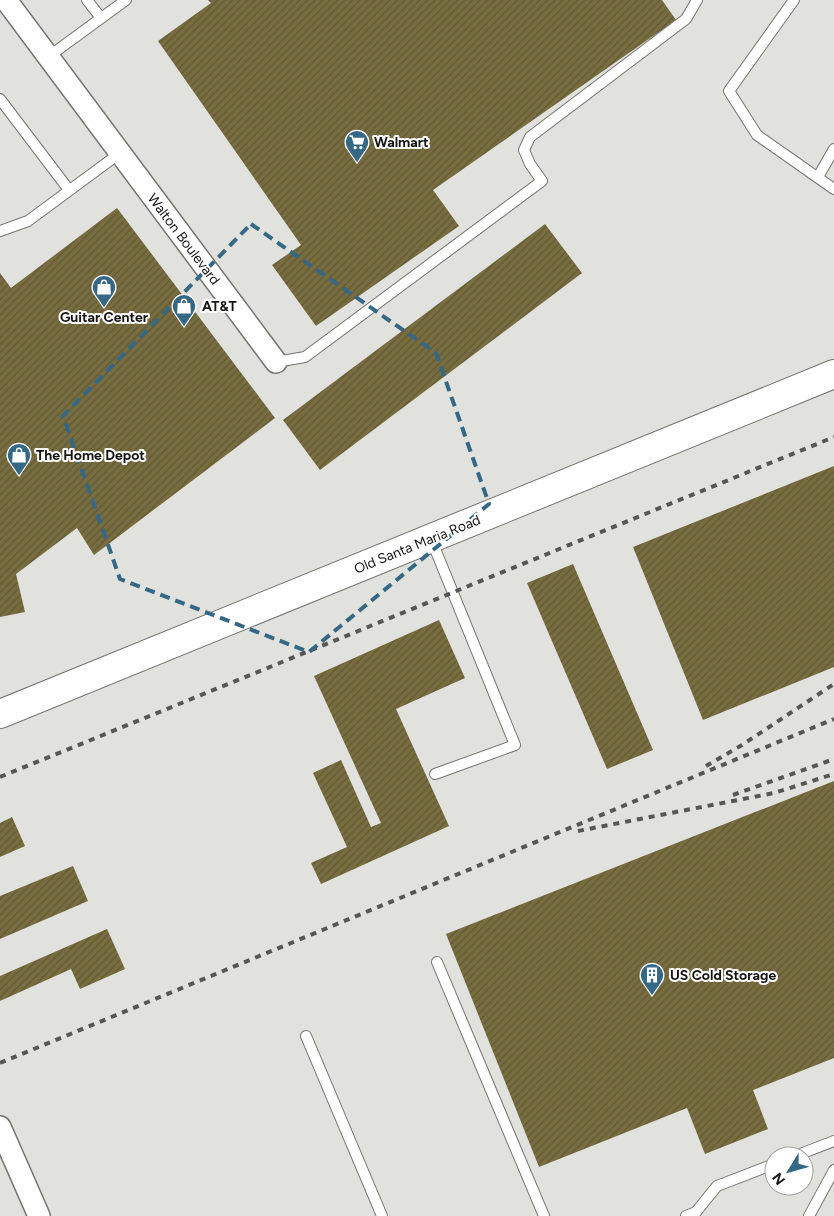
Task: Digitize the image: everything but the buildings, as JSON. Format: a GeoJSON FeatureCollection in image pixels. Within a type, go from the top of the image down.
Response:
{"type":"FeatureCollection","features":[{"type":"Feature","properties":{"kind":"main road","name":"Old Santa Maria Road"},"geometry":{"type":"LineString","coordinates":[[0,714],[834,374]]}},
{"type":"Feature","properties":{"kind":"street","name":"Walton Boulevard"},"geometry":{"type":"LineString","coordinates":[[6,0],[276,362]]}},
{"type":"Feature","properties":{"kind":"street"},"geometry":{"type":"LineString","coordinates":[[0,1127],[38,1216]]}},
{"type":"Feature","properties":{"kind":"lane"},"geometry":{"type":"LineString","coordinates":[[87,0],[101,18]]}},
{"type":"Feature","properties":{"kind":"lane"},"geometry":{"type":"LineString","coordinates":[[48,57],[126,0]]}},
{"type":"Feature","properties":{"kind":"lane","name":"Walton Boulevard"},"geometry":{"type":"LineString","coordinates":[[276,362],[305,357],[542,181],[530,164],[524,150],[530,137],[686,19],[697,0]]}},
{"type":"Feature","properties":{"kind":"lane"},"geometry":{"type":"LineString","coordinates":[[794,0],[730,91],[757,135],[834,189]]}},
{"type":"Feature","properties":{"kind":"lane"},"geometry":{"type":"LineString","coordinates":[[0,98],[69,190]]}},
{"type":"Feature","properties":{"kind":"lane"},"geometry":{"type":"LineString","coordinates":[[818,177],[834,149]]}},
{"type":"Feature","properties":{"kind":"lane"},"geometry":{"type":"LineString","coordinates":[[0,232],[28,221],[120,153]]}},
{"type":"Feature","properties":{"kind":"lane"},"geometry":{"type":"LineString","coordinates":[[431,538],[515,745],[435,774]]}},
{"type":"Feature","properties":{"kind":"lane"},"geometry":{"type":"LineString","coordinates":[[437,962],[544,1216]]}},
{"type":"Feature","properties":{"kind":"lane"},"geometry":{"type":"LineString","coordinates":[[306,1036],[382,1216]]}},
{"type":"Feature","properties":{"kind":"lane"},"geometry":{"type":"LineString","coordinates":[[814,1149],[834,1141]]}},
{"type":"Feature","properties":{"kind":"lane"},"geometry":{"type":"LineString","coordinates":[[686,1216],[696,1212],[717,1186],[764,1168]]}},
{"type":"Feature","properties":{"kind":"lane"},"geometry":{"type":"LineString","coordinates":[[809,1216],[834,1170]]}},
{"type":"Feature","properties":{"kind":"highlighted area"},"geometry":{"type":"Polygon","coordinates":[[[251,224],[436,353],[489,504],[309,652],[120,579],[63,416],[251,224]]]}},
{"type":"Feature","properties":{"kind":"railway"},"geometry":{"type":"LineString","coordinates":[[0,777],[834,437]]}},
{"type":"Feature","properties":{"kind":"railway"},"geometry":{"type":"LineString","coordinates":[[706,766],[742,745],[834,684]]}},
{"type":"Feature","properties":{"kind":"railway"},"geometry":{"type":"LineString","coordinates":[[0,1063],[834,719]]}},
{"type":"Feature","properties":{"kind":"railway"},"geometry":{"type":"LineString","coordinates":[[733,795],[834,759]]}},
{"type":"Feature","properties":{"kind":"railway"},"geometry":{"type":"LineString","coordinates":[[578,831],[774,793],[834,774]]}},
{"type":"Feature","properties":{"kind":"place","name":"Walmart"},"geometry":{"type":"Point","coordinates":[357,163]}},
{"type":"Feature","properties":{"kind":"place","name":"Guitar Center"},"geometry":{"type":"Point","coordinates":[104,308]}},
{"type":"Feature","properties":{"kind":"place","name":"AT&T"},"geometry":{"type":"Point","coordinates":[184,327]}},
{"type":"Feature","properties":{"kind":"place","name":"The Home Depot"},"geometry":{"type":"Point","coordinates":[19,476]}},
{"type":"Feature","properties":{"kind":"place","name":"US Cold Storage"},"geometry":{"type":"Point","coordinates":[652,996]}}]}
